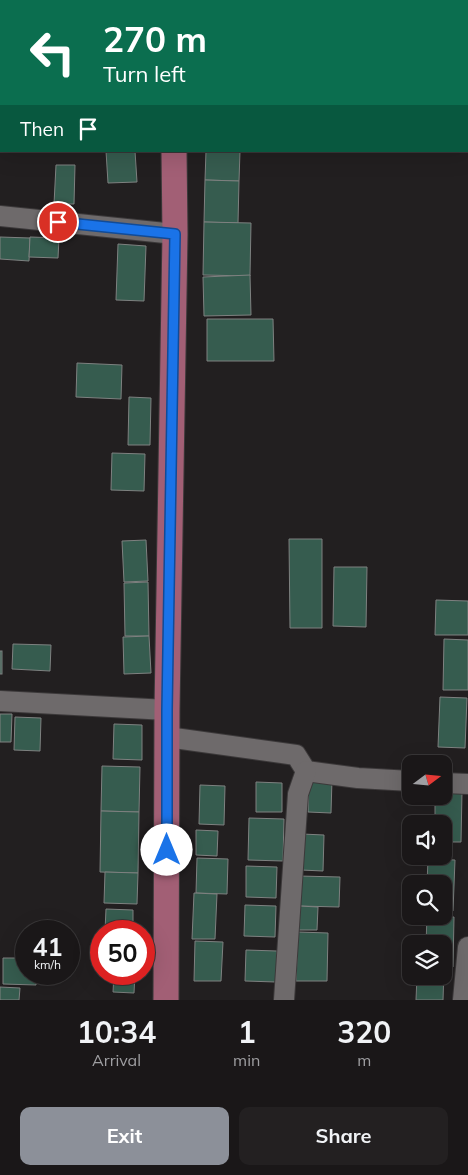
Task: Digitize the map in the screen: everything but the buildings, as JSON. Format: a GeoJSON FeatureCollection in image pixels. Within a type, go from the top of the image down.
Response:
{"type":"FeatureCollection","features":[{"type":"Feature","properties":{"kind":"main road"},"geometry":{"type":"LineString","coordinates":[[166,1000],[167,710],[175,234],[174,152]]}},
{"type":"Feature","properties":{"kind":"street"},"geometry":{"type":"LineString","coordinates":[[0,216],[175,234]]}},
{"type":"Feature","properties":{"kind":"street"},"geometry":{"type":"LineString","coordinates":[[0,701],[167,710]]}},
{"type":"Feature","properties":{"kind":"street"},"geometry":{"type":"LineString","coordinates":[[167,737],[296,755],[306,771]]}},
{"type":"Feature","properties":{"kind":"street"},"geometry":{"type":"LineString","coordinates":[[306,771],[358,778],[402,780]]}},
{"type":"Feature","properties":{"kind":"street"},"geometry":{"type":"LineString","coordinates":[[284,1000],[298,794],[306,771]]}},
{"type":"Feature","properties":{"kind":"street"},"geometry":{"type":"LineString","coordinates":[[452,783],[468,784]]}},
{"type":"Feature","properties":{"kind":"street"},"geometry":{"type":"LineString","coordinates":[[463,1000],[468,947]]}},
{"type":"Feature","properties":{"kind":"route"},"geometry":{"type":"LineString","coordinates":[[58,222],[175,234],[167,710],[167,850]]}}]}
